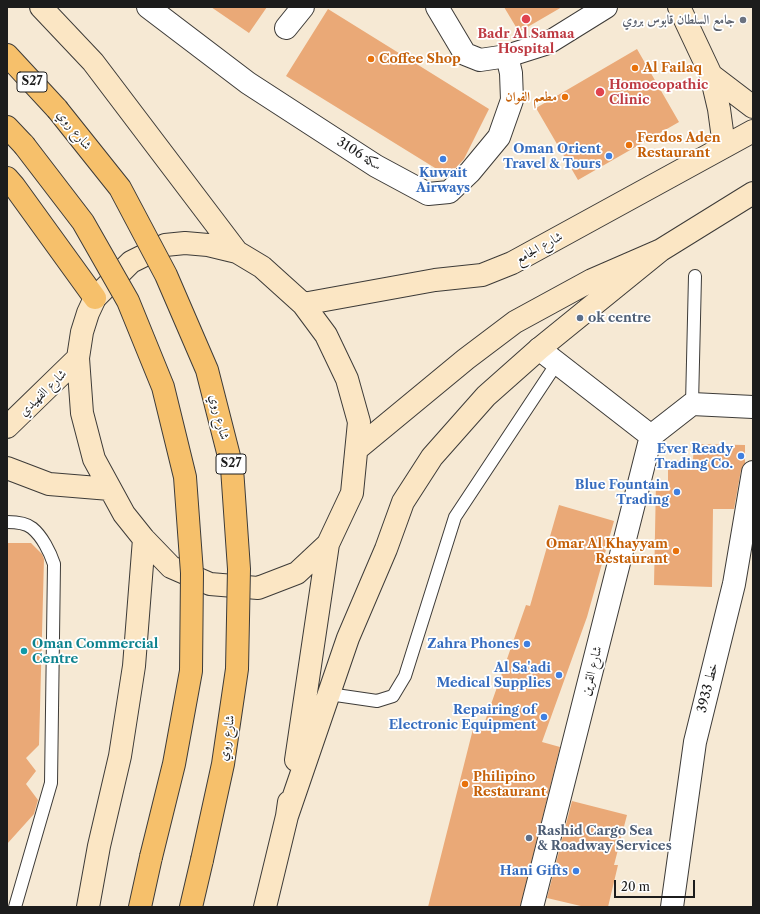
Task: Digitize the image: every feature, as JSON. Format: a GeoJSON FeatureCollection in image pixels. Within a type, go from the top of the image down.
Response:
{"type":"FeatureCollection","features":[{"type":"Feature","properties":{"kind":"main road"},"geometry":{"type":"LineString","coordinates":[[41,7],[93,62],[237,252]]}},
{"type":"Feature","properties":{"kind":"main road"},"geometry":{"type":"LineString","coordinates":[[679,7],[711,75],[719,109],[724,146]]}},
{"type":"Feature","properties":{"kind":"main road","name":"شارع روي"},"geometry":{"type":"LineString","coordinates":[[7,55],[57,108],[120,188],[166,275],[207,370],[232,468],[239,568],[238,669],[223,764],[191,907]]}},
{"type":"Feature","properties":{"kind":"main road"},"geometry":{"type":"LineString","coordinates":[[711,75],[753,107]]}},
{"type":"Feature","properties":{"kind":"main road"},"geometry":{"type":"LineString","coordinates":[[7,127],[24,146],[83,222],[128,301],[163,386],[185,477],[192,574],[191,671],[174,764],[140,907]]}},
{"type":"Feature","properties":{"kind":"main road","name":"شارع الجامع"},"geometry":{"type":"LineString","coordinates":[[304,304],[435,280],[482,275],[512,263],[753,131]]}},
{"type":"Feature","properties":{"kind":"main road"},"geometry":{"type":"LineString","coordinates":[[7,178],[57,243],[95,298]]}},
{"type":"Feature","properties":{"kind":"main road"},"geometry":{"type":"LineString","coordinates":[[287,816],[348,638],[386,549],[403,502],[432,457],[486,396],[539,349],[661,250],[753,193]]}},
{"type":"Feature","properties":{"kind":"main road"},"geometry":{"type":"LineString","coordinates":[[265,907],[287,816],[328,544],[352,493],[358,449],[359,422],[347,379],[326,335],[304,304],[262,267],[237,252],[208,245],[185,243],[165,246],[131,262],[95,298],[82,332],[78,358],[82,413],[94,460],[124,514],[144,539],[171,567],[210,584],[258,588],[297,573],[328,544]]}},
{"type":"Feature","properties":{"kind":"main road"},"geometry":{"type":"LineString","coordinates":[[358,449],[466,359],[515,322],[592,280],[661,250]]}},
{"type":"Feature","properties":{"kind":"main road","name":"شارع الفهيدي"},"geometry":{"type":"LineString","coordinates":[[7,427],[78,358]]}},
{"type":"Feature","properties":{"kind":"main road"},"geometry":{"type":"LineString","coordinates":[[7,468],[49,484],[110,489]]}},
{"type":"Feature","properties":{"kind":"main road"},"geometry":{"type":"LineString","coordinates":[[88,907],[99,846],[120,756],[134,666],[144,539]]}},
{"type":"Feature","properties":{"kind":"street","name":"سكة 3106"},"geometry":{"type":"LineString","coordinates":[[148,7],[248,83],[376,166],[428,194],[449,192],[470,172],[500,137],[512,100],[511,73],[507,56]]}},
{"type":"Feature","properties":{"kind":"street"},"geometry":{"type":"LineString","coordinates":[[286,28],[303,7]]}},
{"type":"Feature","properties":{"kind":"street"},"geometry":{"type":"LineString","coordinates":[[437,7],[465,54],[480,60],[507,56],[548,43],[606,7]]}},
{"type":"Feature","properties":{"kind":"street"},"geometry":{"type":"LineString","coordinates":[[539,349],[651,436],[692,404],[753,407]]}},
{"type":"Feature","properties":{"kind":"street","name":"شارع القرين"},"geometry":{"type":"LineString","coordinates":[[532,907],[651,436]]}},
{"type":"Feature","properties":{"kind":"street","name":"3933 خط"},"geometry":{"type":"LineString","coordinates":[[672,907],[695,742],[734,584],[753,472]]}},
{"type":"Feature","properties":{"kind":"lane"},"geometry":{"type":"LineString","coordinates":[[692,404],[695,276]]}},
{"type":"Feature","properties":{"kind":"lane"},"geometry":{"type":"LineString","coordinates":[[329,694],[377,701],[393,696],[405,676],[455,517],[557,363]]}},
{"type":"Feature","properties":{"kind":"lane"},"geometry":{"type":"LineString","coordinates":[[7,522],[18,523],[32,528],[49,551],[54,564],[51,783],[15,907]]}},
{"type":"Feature","properties":{"kind":"building"},"geometry":{"type":"Polygon","coordinates":[[[211,7],[267,7],[249,33],[211,7]]]}},
{"type":"Feature","properties":{"kind":"building","name":"Badr Al Samaa Hospital"},"geometry":{"type":"Polygon","coordinates":[[[504,7],[562,7],[519,32],[504,7]]]}},
{"type":"Feature","properties":{"kind":"building"},"geometry":{"type":"Polygon","coordinates":[[[328,9],[489,109],[464,159],[448,176],[286,76],[328,9]]]}},
{"type":"Feature","properties":{"kind":"building"},"geometry":{"type":"Polygon","coordinates":[[[637,49],[679,122],[578,180],[536,108],[637,49]]]}},
{"type":"Feature","properties":{"kind":"building"},"geometry":{"type":"Polygon","coordinates":[[[694,444],[745,445],[745,463],[741,470],[734,509],[713,509],[712,587],[654,585],[656,481],[668,481],[668,460],[693,460],[694,444]]]}},
{"type":"Feature","properties":{"kind":"building"},"geometry":{"type":"Polygon","coordinates":[[[559,505],[614,521],[587,617],[542,742],[560,747],[520,907],[428,907],[474,725],[483,727],[526,605],[530,606],[559,505]]]}},
{"type":"Feature","properties":{"kind":"building","name":"Oman Commercial Centre"},"geometry":{"type":"Polygon","coordinates":[[[7,543],[31,543],[42,554],[44,559],[39,745],[26,758],[36,771],[26,784],[38,800],[34,814],[7,844],[7,543]]]}},
{"type":"Feature","properties":{"kind":"building"},"geometry":{"type":"Polygon","coordinates":[[[572,801],[627,815],[614,865],[618,865],[608,907],[585,907],[547,898],[572,801]]]}},
{"type":"Feature","properties":{"kind":"place","name":"Badr Al Samaa Hospital"},"geometry":{"type":"Point","coordinates":[526,19]}},
{"type":"Feature","properties":{"kind":"place","name":"جامع السلطان قابوس بروي"},"geometry":{"type":"Point","coordinates":[743,20]}},
{"type":"Feature","properties":{"kind":"place","name":"Coffee Shop"},"geometry":{"type":"Point","coordinates":[371,59]}},
{"type":"Feature","properties":{"kind":"place","name":"Al Failaq"},"geometry":{"type":"Point","coordinates":[635,68]}},
{"type":"Feature","properties":{"kind":"place","name":"Homoeopathic Clinic"},"geometry":{"type":"Point","coordinates":[600,92]}},
{"type":"Feature","properties":{"kind":"place","name":"مطعم الفوان"},"geometry":{"type":"Point","coordinates":[565,97]}},
{"type":"Feature","properties":{"kind":"place","name":"Ferdos Aden Restaurant"},"geometry":{"type":"Point","coordinates":[629,145]}},
{"type":"Feature","properties":{"kind":"place","name":"Oman Orient Travel & Tours"},"geometry":{"type":"Point","coordinates":[609,156]}},
{"type":"Feature","properties":{"kind":"place","name":"Kuwait Airways"},"geometry":{"type":"Point","coordinates":[443,159]}},
{"type":"Feature","properties":{"kind":"place","name":"ok centre"},"geometry":{"type":"Point","coordinates":[580,318]}},
{"type":"Feature","properties":{"kind":"place","name":"Ever Ready Trading Co."},"geometry":{"type":"Point","coordinates":[741,456]}},
{"type":"Feature","properties":{"kind":"place","name":"Blue Fountain Trading"},"geometry":{"type":"Point","coordinates":[677,492]}},
{"type":"Feature","properties":{"kind":"place","name":"Omar Al Khayyam Restaurant"},"geometry":{"type":"Point","coordinates":[676,551]}},
{"type":"Feature","properties":{"kind":"place","name":"Zahra Phones"},"geometry":{"type":"Point","coordinates":[527,644]}},
{"type":"Feature","properties":{"kind":"place","name":"Oman Commercial Centre"},"geometry":{"type":"Point","coordinates":[24,651]}},
{"type":"Feature","properties":{"kind":"place","name":"Al Sa'adi Medical Supplies"},"geometry":{"type":"Point","coordinates":[559,675]}},
{"type":"Feature","properties":{"kind":"place","name":"Repairing of Electronic Equipment"},"geometry":{"type":"Point","coordinates":[544,717]}},
{"type":"Feature","properties":{"kind":"place","name":"Philipino Restaurant"},"geometry":{"type":"Point","coordinates":[465,784]}},
{"type":"Feature","properties":{"kind":"place","name":"Rashid Cargo Sea & Roadway Services"},"geometry":{"type":"Point","coordinates":[529,838]}},
{"type":"Feature","properties":{"kind":"place","name":"Hani Gifts"},"geometry":{"type":"Point","coordinates":[576,871]}}]}
